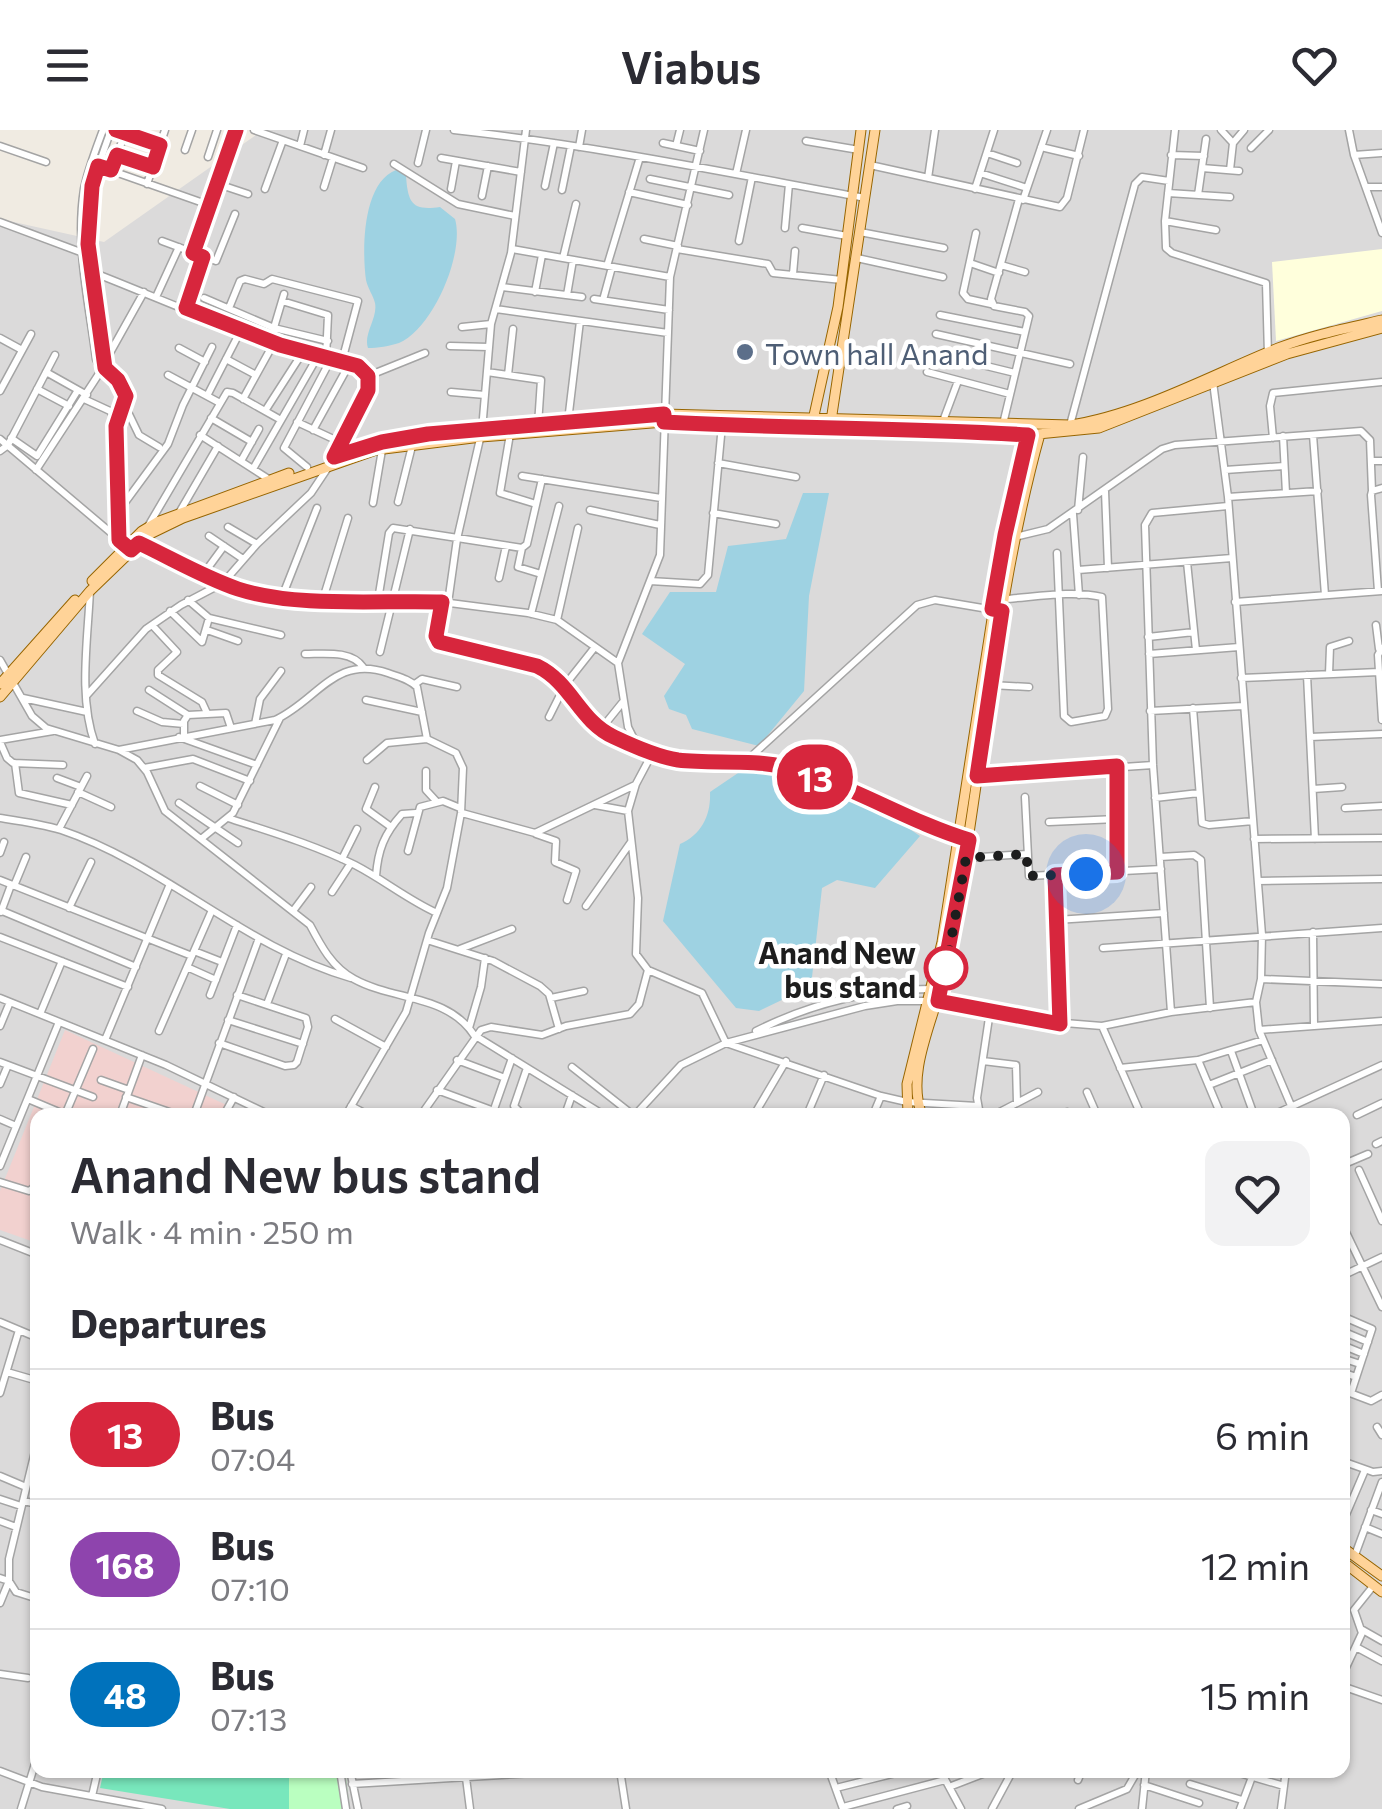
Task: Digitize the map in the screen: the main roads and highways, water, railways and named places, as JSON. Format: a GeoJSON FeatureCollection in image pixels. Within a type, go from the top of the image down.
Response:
{"type":"FeatureCollection","features":[{"type":"Feature","properties":{"kind":"main road"},"geometry":{"type":"LineString","coordinates":[[811,428],[842,280],[861,130]]}},
{"type":"Feature","properties":{"kind":"main road"},"geometry":{"type":"LineString","coordinates":[[831,423],[874,130]]}},
{"type":"Feature","properties":{"kind":"main road"},"geometry":{"type":"LineString","coordinates":[[0,697],[10,678],[146,529],[179,513],[307,467],[382,448],[568,421],[814,416],[831,423],[1035,430],[1100,428],[1318,335],[1382,320]]}},
{"type":"Feature","properties":{"kind":"main road"},"geometry":{"type":"LineString","coordinates":[[1268,357],[1382,328]]}},
{"type":"Feature","properties":{"kind":"main road"},"geometry":{"type":"LineString","coordinates":[[129,545],[183,518],[382,442],[664,418],[722,426],[811,428],[831,423],[943,421],[1035,430],[1101,419],[1213,380]]}},
{"type":"Feature","properties":{"kind":"main road"},"geometry":{"type":"LineString","coordinates":[[910,1108],[966,858],[964,839],[998,604],[1035,430]]}},
{"type":"Feature","properties":{"kind":"main road"},"geometry":{"type":"LineString","coordinates":[[936,989],[977,776],[998,604]]}},
{"type":"Feature","properties":{"kind":"main road"},"geometry":{"type":"LineString","coordinates":[[0,684],[10,678]]}},
{"type":"Feature","properties":{"kind":"main road"},"geometry":{"type":"LineString","coordinates":[[912,1103],[916,1108]]}},
{"type":"Feature","properties":{"kind":"main road"},"geometry":{"type":"LineString","coordinates":[[1350,1553],[1382,1576]]}},
{"type":"Feature","properties":{"kind":"main road"},"geometry":{"type":"LineString","coordinates":[[1350,1567],[1378,1589]]}},
{"type":"Feature","properties":{"kind":"water"},"geometry":{"type":"Polygon","coordinates":[[[396,170],[406,176],[413,203],[423,208],[440,207],[455,219],[455,251],[434,307],[412,335],[399,343],[368,348],[375,309],[366,280],[367,219],[376,189],[396,170]]]}},
{"type":"Feature","properties":{"kind":"water"},"geometry":{"type":"Polygon","coordinates":[[[803,493],[829,493],[809,596],[804,691],[759,746],[692,729],[686,715],[669,709],[664,696],[685,664],[642,634],[670,592],[716,592],[728,546],[786,539],[803,493]]]}},
{"type":"Feature","properties":{"kind":"water"},"geometry":{"type":"Polygon","coordinates":[[[758,767],[802,777],[869,802],[920,836],[875,888],[837,880],[822,888],[811,986],[759,1011],[736,1008],[663,921],[680,844],[704,823],[710,792],[741,771],[758,767]]]}},
{"type":"Feature","properties":{"kind":"place","name":"Town hall Anand"},"geometry":{"type":"Point","coordinates":[745,352]}},
{"type":"Feature","properties":{"kind":"place","name":"Anand New bus stand"},"geometry":{"type":"Point","coordinates":[946,968]}}]}
